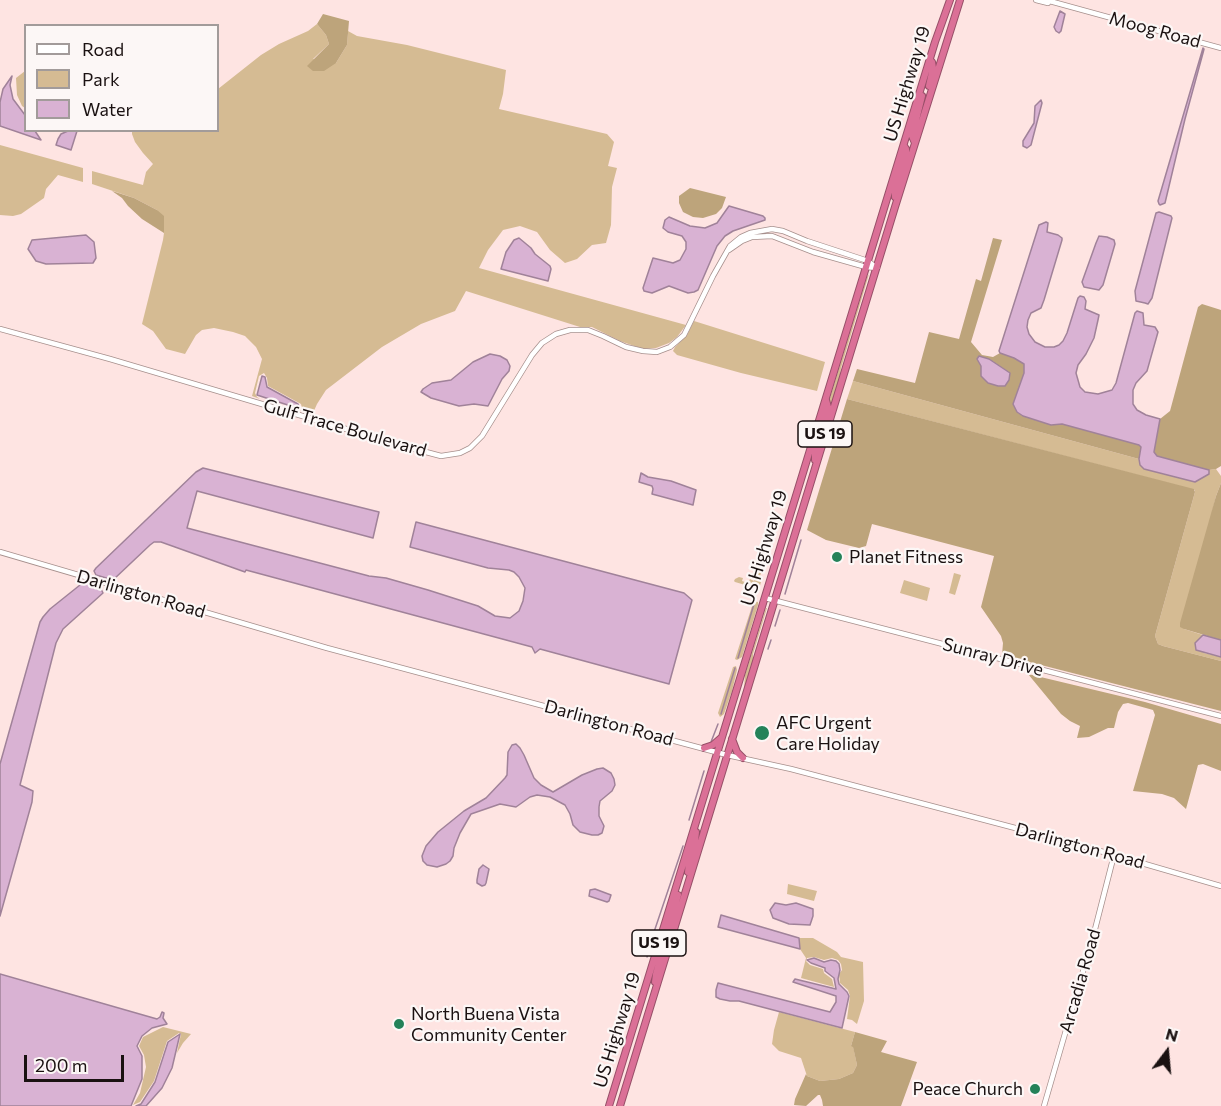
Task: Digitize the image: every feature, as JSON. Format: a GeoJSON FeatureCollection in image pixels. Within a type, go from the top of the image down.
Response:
{"type":"FeatureCollection","features":[{"type":"Feature","properties":{"kind":"highway","name":"US Highway 19"},"geometry":{"type":"LineString","coordinates":[[609,1106],[950,0]]}},
{"type":"Feature","properties":{"kind":"highway","name":"US Highway 19"},"geometry":{"type":"LineString","coordinates":[[620,1106],[960,0]]}},
{"type":"Feature","properties":{"kind":"highway"},"geometry":{"type":"LineString","coordinates":[[930,60],[933,65],[929,84],[930,93]]}},
{"type":"Feature","properties":{"kind":"highway"},"geometry":{"type":"LineString","coordinates":[[915,144],[912,136],[920,109],[922,86]]}},
{"type":"Feature","properties":{"kind":"highway"},"geometry":{"type":"LineString","coordinates":[[895,207],[895,191],[906,154],[904,146]]}},
{"type":"Feature","properties":{"kind":"highway"},"geometry":{"type":"LineString","coordinates":[[814,470],[815,454],[828,410],[826,400]]}},
{"type":"Feature","properties":{"kind":"highway"},"geometry":{"type":"LineString","coordinates":[[704,748],[713,746],[723,735]]}},
{"type":"Feature","properties":{"kind":"highway"},"geometry":{"type":"LineString","coordinates":[[732,739],[737,752],[743,759]]}},
{"type":"Feature","properties":{"kind":"highway"},"geometry":{"type":"LineString","coordinates":[[686,887],[696,837],[694,829]]}},
{"type":"Feature","properties":{"kind":"highway"},"geometry":{"type":"LineString","coordinates":[[669,943],[667,936],[679,893],[676,886]]}},
{"type":"Feature","properties":{"kind":"highway"},"geometry":{"type":"LineString","coordinates":[[654,994],[662,952],[659,944]]}},
{"type":"Feature","properties":{"kind":"street","name":"Moog Road"},"geometry":{"type":"LineString","coordinates":[[1036,0],[1055,3]]}},
{"type":"Feature","properties":{"kind":"street","name":"Moog Road"},"geometry":{"type":"LineString","coordinates":[[1046,0],[1221,48]]}},
{"type":"Feature","properties":{"kind":"street","name":"Gulf Trace Boulevard"},"geometry":{"type":"LineString","coordinates":[[0,329],[441,456],[460,453],[470,448],[482,436],[532,355],[556,334],[570,330],[588,330],[626,347],[643,351],[657,351],[670,347],[684,335],[730,246],[750,233],[772,229],[783,231],[877,268]]}},
{"type":"Feature","properties":{"kind":"street","name":"Gulf Trace Boulevard"},"geometry":{"type":"LineString","coordinates":[[725,254],[742,241],[760,236],[772,236],[813,252],[867,264]]}},
{"type":"Feature","properties":{"kind":"street"},"geometry":{"type":"LineString","coordinates":[[813,252],[821,248],[832,249]]}},
{"type":"Feature","properties":{"kind":"street","name":"Darlington Road"},"geometry":{"type":"LineString","coordinates":[[0,552],[303,641],[727,755],[872,790],[1221,886]]}},
{"type":"Feature","properties":{"kind":"street","name":"Sunray Drive"},"geometry":{"type":"LineString","coordinates":[[765,598],[1221,716]]}},
{"type":"Feature","properties":{"kind":"street","name":"Arcadia Road"},"geometry":{"type":"LineString","coordinates":[[1044,1106],[1114,855]]}},
{"type":"Feature","properties":{"kind":"green space"},"geometry":{"type":"Polygon","coordinates":[[[317,24],[326,35],[329,44],[313,59],[336,63],[347,45],[348,31],[357,36],[407,45],[506,70],[499,109],[607,134],[614,142],[608,166],[617,168],[612,187],[611,225],[606,243],[592,245],[577,259],[565,263],[550,250],[537,232],[520,226],[503,230],[488,250],[479,268],[686,325],[677,337],[656,348],[643,349],[592,327],[580,327],[466,291],[455,311],[421,324],[382,347],[326,390],[313,413],[299,410],[302,408],[301,404],[268,386],[264,373],[259,376],[255,393],[260,399],[252,396],[262,359],[256,347],[245,336],[214,328],[202,330],[196,335],[185,354],[166,349],[153,331],[142,324],[164,233],[157,210],[134,198],[92,184],[92,171],[143,185],[146,172],[153,164],[135,142],[132,132],[219,132],[219,88],[261,55],[317,24]]]}},
{"type":"Feature","properties":{"kind":"green space"},"geometry":{"type":"Polygon","coordinates":[[[24,72],[24,107],[17,95],[16,78],[24,72]]]}},
{"type":"Feature","properties":{"kind":"green space"},"geometry":{"type":"Polygon","coordinates":[[[0,145],[83,168],[83,182],[58,175],[46,189],[44,198],[21,214],[0,215],[0,145]]]}},
{"type":"Feature","properties":{"kind":"green space"},"geometry":{"type":"Polygon","coordinates":[[[869,274],[841,368],[830,408],[829,401],[869,274]]]}},
{"type":"Feature","properties":{"kind":"green space"},"geometry":{"type":"Polygon","coordinates":[[[694,321],[825,362],[817,391],[677,355],[673,351],[675,347],[687,335],[694,321]]]}},
{"type":"Feature","properties":{"kind":"green space"},"geometry":{"type":"Polygon","coordinates":[[[853,381],[1139,459],[1144,469],[1195,482],[1209,474],[1209,470],[1216,469],[1221,476],[1221,483],[1184,629],[1203,635],[1199,641],[1204,653],[1221,657],[1221,661],[1163,646],[1158,644],[1155,636],[1195,490],[847,399],[853,381]]]}},
{"type":"Feature","properties":{"kind":"green space"},"geometry":{"type":"Polygon","coordinates":[[[765,568],[759,579],[761,582],[759,589],[734,581],[739,577],[748,583],[750,579],[754,581],[757,571],[754,569],[765,568]]]}},
{"type":"Feature","properties":{"kind":"green space"},"geometry":{"type":"Polygon","coordinates":[[[954,573],[961,575],[955,595],[949,593],[954,573]]]}},
{"type":"Feature","properties":{"kind":"green space"},"geometry":{"type":"Polygon","coordinates":[[[904,580],[930,588],[927,601],[900,593],[904,580]]]}},
{"type":"Feature","properties":{"kind":"green space"},"geometry":{"type":"Polygon","coordinates":[[[754,601],[758,602],[758,605],[742,657],[737,660],[735,659],[754,601]]]}},
{"type":"Feature","properties":{"kind":"green space"},"geometry":{"type":"Polygon","coordinates":[[[766,608],[753,654],[753,663],[744,689],[745,675],[766,608]]]}},
{"type":"Feature","properties":{"kind":"green space"},"geometry":{"type":"Polygon","coordinates":[[[736,666],[732,691],[724,714],[720,717],[718,713],[733,667],[736,666]]]}},
{"type":"Feature","properties":{"kind":"green space"},"geometry":{"type":"Polygon","coordinates":[[[788,884],[817,891],[814,901],[787,894],[788,884]]]}},
{"type":"Feature","properties":{"kind":"green space"},"geometry":{"type":"Polygon","coordinates":[[[799,938],[813,938],[837,952],[841,957],[863,962],[864,1001],[857,1024],[847,1019],[850,996],[848,990],[840,983],[839,974],[842,970],[838,960],[814,957],[807,958],[806,961],[810,965],[823,969],[824,973],[832,979],[834,987],[801,978],[806,958],[800,949],[799,938]]]}},
{"type":"Feature","properties":{"kind":"green space"},"geometry":{"type":"Polygon","coordinates":[[[779,1012],[855,1032],[851,1046],[853,1046],[857,1065],[853,1073],[839,1079],[820,1081],[807,1076],[801,1058],[779,1051],[772,1044],[779,1012]]]}},
{"type":"Feature","properties":{"kind":"green space"},"geometry":{"type":"Polygon","coordinates":[[[163,1027],[191,1034],[177,1053],[181,1034],[167,1041],[154,1081],[140,1102],[133,1105],[140,1093],[146,1067],[144,1055],[139,1046],[143,1037],[163,1027]]]}},
{"type":"Feature","properties":{"kind":"shaded area"},"geometry":{"type":"Polygon","coordinates":[[[323,14],[349,21],[347,45],[336,63],[324,71],[313,71],[307,66],[329,44],[326,35],[317,24],[323,14]]]}},
{"type":"Feature","properties":{"kind":"shaded area"},"geometry":{"type":"Polygon","coordinates":[[[690,188],[726,197],[722,208],[716,214],[703,218],[693,217],[683,212],[679,196],[690,188]]]}},
{"type":"Feature","properties":{"kind":"shaded area"},"geometry":{"type":"Polygon","coordinates":[[[112,191],[134,198],[157,210],[164,216],[164,233],[142,219],[112,191]]]}},
{"type":"Feature","properties":{"kind":"shaded area"},"geometry":{"type":"Polygon","coordinates":[[[993,238],[1002,240],[971,342],[982,355],[993,357],[1000,353],[1024,363],[1024,373],[1013,404],[1017,412],[1051,425],[1062,424],[1139,445],[1141,447],[1139,459],[853,381],[857,369],[915,383],[929,332],[959,339],[976,279],[981,281],[993,238]],[[977,359],[982,366],[981,376],[1010,373],[989,359],[977,359]]]}},
{"type":"Feature","properties":{"kind":"shaded area"},"geometry":{"type":"Polygon","coordinates":[[[1202,304],[1221,310],[1221,466],[1209,470],[1157,456],[1154,452],[1160,419],[1170,411],[1198,307],[1202,304]]]}},
{"type":"Feature","properties":{"kind":"shaded area"},"geometry":{"type":"Polygon","coordinates":[[[847,399],[1194,489],[1155,636],[1158,644],[1163,646],[1221,661],[1221,711],[1002,655],[1001,636],[981,607],[994,556],[872,524],[866,546],[859,548],[826,540],[807,530],[847,399]]]}},
{"type":"Feature","properties":{"kind":"shaded area"},"geometry":{"type":"Polygon","coordinates":[[[1221,483],[1221,640],[1184,629],[1180,627],[1180,623],[1221,483]]]}},
{"type":"Feature","properties":{"kind":"shaded area"},"geometry":{"type":"Polygon","coordinates":[[[1028,674],[1145,702],[1221,724],[1221,771],[1203,764],[1198,765],[1186,809],[1174,798],[1162,794],[1133,791],[1155,715],[1153,710],[1128,703],[1123,704],[1118,712],[1114,728],[1108,728],[1089,737],[1077,738],[1080,726],[1061,714],[1028,674]]]}},
{"type":"Feature","properties":{"kind":"shaded area"},"geometry":{"type":"Polygon","coordinates":[[[855,1032],[887,1041],[881,1052],[917,1062],[901,1106],[823,1106],[820,1095],[806,1106],[794,1105],[806,1074],[820,1081],[839,1079],[853,1073],[857,1065],[851,1046],[855,1032]]]}},
{"type":"Feature","properties":{"kind":"water"},"geometry":{"type":"Polygon","coordinates":[[[1060,11],[1065,14],[1059,33],[1054,27],[1060,11]]]}},
{"type":"Feature","properties":{"kind":"water"},"geometry":{"type":"Polygon","coordinates":[[[1203,48],[1165,203],[1160,205],[1158,201],[1203,48]]]}},
{"type":"Feature","properties":{"kind":"water"},"geometry":{"type":"Polygon","coordinates":[[[12,76],[10,85],[13,99],[24,114],[24,132],[36,132],[41,140],[0,126],[0,102],[3,89],[12,76]]]}},
{"type":"Feature","properties":{"kind":"water"},"geometry":{"type":"Polygon","coordinates":[[[1041,100],[1031,145],[1027,148],[1023,146],[1023,141],[1034,123],[1035,106],[1041,100]]]}},
{"type":"Feature","properties":{"kind":"water"},"geometry":{"type":"Polygon","coordinates":[[[77,132],[71,150],[56,145],[61,134],[77,132]]]}},
{"type":"Feature","properties":{"kind":"water"},"geometry":{"type":"Polygon","coordinates":[[[729,206],[763,216],[765,220],[725,236],[717,246],[698,290],[688,293],[669,286],[652,293],[644,291],[653,258],[673,263],[680,260],[686,249],[686,242],[682,236],[663,228],[665,220],[669,217],[690,226],[705,228],[717,223],[729,206]]]}},
{"type":"Feature","properties":{"kind":"water"},"geometry":{"type":"Polygon","coordinates":[[[1159,212],[1172,218],[1152,298],[1148,304],[1136,301],[1135,291],[1156,213],[1159,212]]]}},
{"type":"Feature","properties":{"kind":"water"},"geometry":{"type":"Polygon","coordinates":[[[1048,223],[1047,232],[1058,235],[1062,240],[1041,308],[1031,313],[1028,320],[1029,334],[1035,342],[1045,347],[1059,345],[1067,333],[1078,298],[1084,297],[1085,309],[1099,315],[1094,338],[1078,365],[1076,373],[1080,387],[1085,392],[1098,394],[1112,390],[1116,383],[1135,313],[1137,311],[1143,313],[1144,325],[1155,327],[1158,332],[1147,371],[1133,390],[1133,404],[1137,410],[1146,415],[1160,419],[1154,452],[1157,456],[1209,470],[1209,474],[1195,482],[1144,469],[1140,465],[1141,447],[1139,445],[1062,424],[1051,425],[1017,412],[1013,404],[1024,373],[1024,364],[999,351],[1039,225],[1048,223]]]}},
{"type":"Feature","properties":{"kind":"water"},"geometry":{"type":"Polygon","coordinates":[[[86,235],[94,242],[96,258],[93,263],[46,264],[36,261],[28,249],[32,240],[86,235]]]}},
{"type":"Feature","properties":{"kind":"water"},"geometry":{"type":"Polygon","coordinates":[[[1099,236],[1114,240],[1115,244],[1103,285],[1099,290],[1084,287],[1082,282],[1099,236]]]}},
{"type":"Feature","properties":{"kind":"water"},"geometry":{"type":"Polygon","coordinates":[[[519,238],[550,266],[548,281],[501,269],[506,252],[514,240],[519,238]]]}},
{"type":"Feature","properties":{"kind":"water"},"geometry":{"type":"Polygon","coordinates":[[[490,354],[507,360],[510,366],[488,406],[474,404],[459,406],[431,398],[421,392],[432,383],[451,380],[473,362],[490,354]]]}},
{"type":"Feature","properties":{"kind":"water"},"geometry":{"type":"Polygon","coordinates":[[[979,356],[989,359],[1010,373],[1005,386],[988,383],[981,376],[981,366],[977,359],[979,356]]]}},
{"type":"Feature","properties":{"kind":"water"},"geometry":{"type":"Polygon","coordinates":[[[262,376],[265,377],[267,387],[298,404],[300,408],[257,395],[262,376]]]}},
{"type":"Feature","properties":{"kind":"water"},"geometry":{"type":"Polygon","coordinates":[[[203,468],[379,512],[373,538],[197,491],[187,528],[428,590],[478,606],[495,616],[510,618],[519,611],[525,588],[519,577],[509,570],[488,568],[410,547],[416,522],[684,593],[692,600],[669,684],[540,649],[535,653],[532,647],[246,570],[245,572],[161,542],[154,542],[150,545],[113,580],[96,575],[94,571],[96,568],[196,472],[203,468]]]}},
{"type":"Feature","properties":{"kind":"water"},"geometry":{"type":"Polygon","coordinates":[[[641,473],[696,490],[693,505],[652,494],[652,486],[639,482],[641,473]]]}},
{"type":"Feature","properties":{"kind":"water"},"geometry":{"type":"Polygon","coordinates":[[[85,581],[99,585],[103,593],[63,629],[56,643],[20,785],[33,791],[32,802],[0,916],[0,764],[40,622],[50,609],[85,581]]]}},
{"type":"Feature","properties":{"kind":"water"},"geometry":{"type":"Polygon","coordinates":[[[1203,635],[1221,640],[1221,657],[1196,650],[1195,643],[1203,635]]]}},
{"type":"Feature","properties":{"kind":"water"},"geometry":{"type":"Polygon","coordinates":[[[516,744],[524,755],[534,778],[553,792],[597,769],[603,768],[611,773],[615,785],[612,791],[600,801],[599,807],[599,816],[604,826],[602,833],[592,835],[580,832],[573,825],[565,805],[550,797],[537,795],[516,807],[500,804],[471,814],[460,833],[450,861],[437,867],[427,865],[422,856],[426,846],[438,832],[464,811],[486,798],[505,778],[508,752],[512,745],[516,744]]]}},
{"type":"Feature","properties":{"kind":"water"},"geometry":{"type":"Polygon","coordinates":[[[483,865],[489,869],[486,883],[482,886],[477,883],[477,880],[479,869],[483,865]]]}},
{"type":"Feature","properties":{"kind":"water"},"geometry":{"type":"Polygon","coordinates":[[[595,889],[611,895],[609,901],[589,896],[590,890],[595,889]]]}},
{"type":"Feature","properties":{"kind":"water"},"geometry":{"type":"Polygon","coordinates":[[[775,903],[786,905],[796,903],[813,909],[810,925],[789,924],[773,918],[770,910],[775,903]]]}},
{"type":"Feature","properties":{"kind":"water"},"geometry":{"type":"Polygon","coordinates":[[[721,915],[799,938],[800,949],[718,927],[721,915]]]}},
{"type":"Feature","properties":{"kind":"water"},"geometry":{"type":"Polygon","coordinates":[[[814,958],[824,962],[836,961],[839,964],[839,984],[849,996],[842,1028],[716,997],[718,983],[830,1012],[836,1002],[836,996],[793,982],[795,979],[836,989],[834,978],[825,971],[825,968],[807,960],[814,958]]]}},
{"type":"Feature","properties":{"kind":"water"},"geometry":{"type":"Polygon","coordinates":[[[0,974],[157,1019],[162,1012],[164,1013],[163,1018],[167,1024],[152,1028],[142,1036],[137,1046],[142,1056],[142,1079],[131,1106],[0,1106],[0,974]]]}},
{"type":"Feature","properties":{"kind":"water"},"geometry":{"type":"Polygon","coordinates":[[[180,1034],[172,1068],[162,1088],[146,1106],[136,1106],[141,1104],[155,1082],[168,1042],[180,1034]]]}},
{"type":"Feature","properties":{"kind":"waterway"},"geometry":{"type":"LineString","coordinates":[[785,594],[801,540]]}},
{"type":"Feature","properties":{"kind":"waterway"},"geometry":{"type":"LineString","coordinates":[[738,658],[754,604]]}},
{"type":"Feature","properties":{"kind":"waterway"},"geometry":{"type":"LineString","coordinates":[[775,626],[780,610]]}},
{"type":"Feature","properties":{"kind":"waterway"},"geometry":{"type":"LineString","coordinates":[[768,649],[771,640]]}},
{"type":"Feature","properties":{"kind":"waterway"},"geometry":{"type":"LineString","coordinates":[[721,714],[735,668]]}},
{"type":"Feature","properties":{"kind":"waterway"},"geometry":{"type":"LineString","coordinates":[[711,742],[718,724]]}},
{"type":"Feature","properties":{"kind":"waterway"},"geometry":{"type":"LineString","coordinates":[[689,820],[704,771]]}},
{"type":"Feature","properties":{"kind":"waterway"},"geometry":{"type":"LineString","coordinates":[[654,932],[683,846]]}},
{"type":"Feature","properties":{"kind":"waterway"},"geometry":{"type":"LineString","coordinates":[[647,957],[649,949]]}},
{"type":"Feature","properties":{"kind":"place","name":"Planet Fitness"},"geometry":{"type":"Point","coordinates":[837,557]}},
{"type":"Feature","properties":{"kind":"place","name":"AFC Urgent Care Holiday"},"geometry":{"type":"Point","coordinates":[762,733]}},
{"type":"Feature","properties":{"kind":"place","name":"North Buena Vista Community Center"},"geometry":{"type":"Point","coordinates":[399,1024]}},
{"type":"Feature","properties":{"kind":"place","name":"Peace Church"},"geometry":{"type":"Point","coordinates":[1035,1089]}}]}
